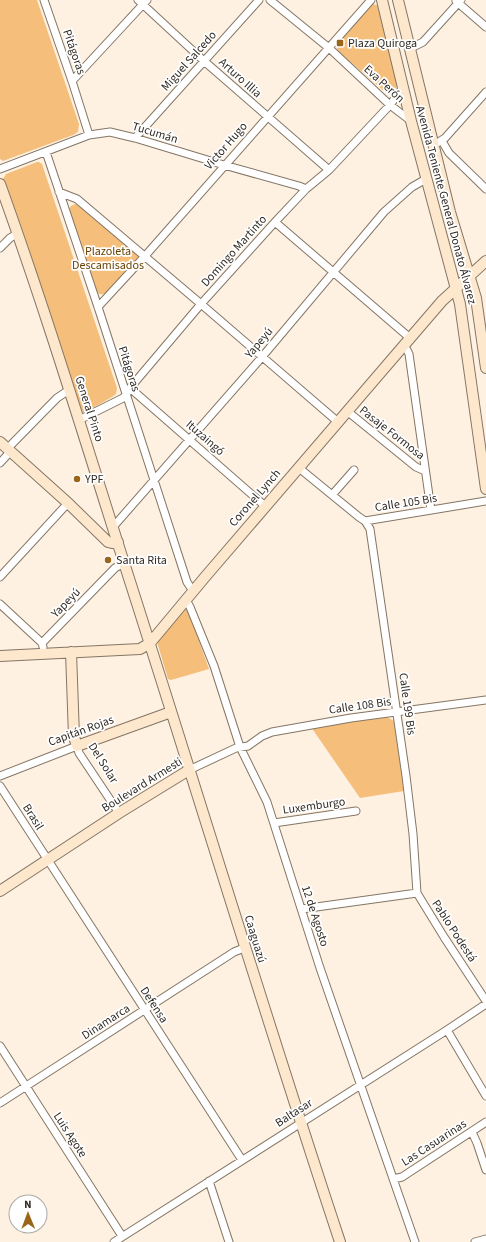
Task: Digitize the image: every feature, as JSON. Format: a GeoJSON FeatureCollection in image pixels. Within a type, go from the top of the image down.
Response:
{"type":"FeatureCollection","features":[{"type":"Feature","properties":{"kind":"main road","name":"Avenida Teniente General Donato Álvarez"},"geometry":{"type":"LineString","coordinates":[[382,0],[410,121],[456,289],[463,320],[486,489]]}},
{"type":"Feature","properties":{"kind":"main road","name":"Avenida Teniente General Donato Álvarez"},"geometry":{"type":"LineString","coordinates":[[398,0],[438,143],[437,157],[450,212],[476,298],[486,368]]}},
{"type":"Feature","properties":{"kind":"main road","name":"General Pinto"},"geometry":{"type":"LineString","coordinates":[[0,184],[18,233],[150,643]]}},
{"type":"Feature","properties":{"kind":"main road","name":"Coronel Lynch"},"geometry":{"type":"LineString","coordinates":[[150,643],[265,506],[442,301],[486,261]]}},
{"type":"Feature","properties":{"kind":"main road"},"geometry":{"type":"LineString","coordinates":[[6,447],[68,503],[108,542],[118,542]]}},
{"type":"Feature","properties":{"kind":"main road"},"geometry":{"type":"LineString","coordinates":[[0,656],[43,648],[71,652],[140,649],[150,643]]}},
{"type":"Feature","properties":{"kind":"main road","name":"Caaguazú"},"geometry":{"type":"LineString","coordinates":[[150,643],[244,948],[340,1242]]}},
{"type":"Feature","properties":{"kind":"main road","name":"Del Solar"},"geometry":{"type":"LineString","coordinates":[[71,652],[74,737],[77,746]]}},
{"type":"Feature","properties":{"kind":"main road","name":"Capitán Rojas"},"geometry":{"type":"LineString","coordinates":[[77,746],[171,712]]}},
{"type":"Feature","properties":{"kind":"main road","name":"Boulevard Armesti"},"geometry":{"type":"LineString","coordinates":[[0,891],[119,813],[189,770]]}},
{"type":"Feature","properties":{"kind":"street","name":"Pitágoras"},"geometry":{"type":"LineString","coordinates":[[44,0],[89,135]]}},
{"type":"Feature","properties":{"kind":"street","name":"Miguel Salcedo"},"geometry":{"type":"LineString","coordinates":[[135,138],[259,0]]}},
{"type":"Feature","properties":{"kind":"street","name":"Eva Perón"},"geometry":{"type":"LineString","coordinates":[[270,0],[329,48],[390,105],[410,121]]}},
{"type":"Feature","properties":{"kind":"street","name":"Victor Hugo"},"geometry":{"type":"LineString","coordinates":[[98,307],[145,256],[371,0]]}},
{"type":"Feature","properties":{"kind":"street"},"geometry":{"type":"LineString","coordinates":[[411,48],[423,42],[458,1],[486,27]]}},
{"type":"Feature","properties":{"kind":"street"},"geometry":{"type":"LineString","coordinates":[[72,81],[143,2]]}},
{"type":"Feature","properties":{"kind":"street","name":"Arturo Illia"},"geometry":{"type":"LineString","coordinates":[[143,2],[204,61],[329,170]]}},
{"type":"Feature","properties":{"kind":"street","name":"Domingo Martinto"},"geometry":{"type":"LineString","coordinates":[[79,420],[118,400],[128,392],[201,304],[275,222],[306,189],[329,170],[390,105],[402,89]]}},
{"type":"Feature","properties":{"kind":"street"},"geometry":{"type":"LineString","coordinates":[[486,92],[438,143],[486,189]]}},
{"type":"Feature","properties":{"kind":"street","name":"Tucumán"},"geometry":{"type":"LineString","coordinates":[[0,169],[89,135],[110,132],[135,138],[306,189]]}},
{"type":"Feature","properties":{"kind":"street","name":"Pitágoras"},"geometry":{"type":"LineString","coordinates":[[46,152],[128,392],[186,582],[193,592]]}},
{"type":"Feature","properties":{"kind":"street"},"geometry":{"type":"LineString","coordinates":[[437,157],[444,153],[449,153]]}},
{"type":"Feature","properties":{"kind":"street","name":"Yapeyú"},"geometry":{"type":"LineString","coordinates":[[113,527],[262,357],[384,212],[412,187],[426,179]]}},
{"type":"Feature","properties":{"kind":"street"},"geometry":{"type":"LineString","coordinates":[[59,192],[77,199],[338,422]]}},
{"type":"Feature","properties":{"kind":"street"},"geometry":{"type":"LineString","coordinates":[[275,222],[334,271],[410,338]]}},
{"type":"Feature","properties":{"kind":"street"},"geometry":{"type":"LineString","coordinates":[[0,248],[10,238],[18,233]]}},
{"type":"Feature","properties":{"kind":"street"},"geometry":{"type":"LineString","coordinates":[[403,346],[409,354],[431,510]]}},
{"type":"Feature","properties":{"kind":"street"},"geometry":{"type":"LineString","coordinates":[[0,462],[6,447],[57,398],[69,390]]}},
{"type":"Feature","properties":{"kind":"street","name":"Ituzaingó"},"geometry":{"type":"LineString","coordinates":[[128,392],[190,439],[265,506]]}},
{"type":"Feature","properties":{"kind":"street","name":"Pasaje Formosa"},"geometry":{"type":"LineString","coordinates":[[347,411],[416,468],[425,471]]}},
{"type":"Feature","properties":{"kind":"street","name":"Calle 105 Bis"},"geometry":{"type":"LineString","coordinates":[[299,468],[366,521],[486,501]]}},
{"type":"Feature","properties":{"kind":"street"},"geometry":{"type":"LineString","coordinates":[[332,495],[354,470]]}},
{"type":"Feature","properties":{"kind":"street"},"geometry":{"type":"LineString","coordinates":[[0,577],[68,503]]}},
{"type":"Feature","properties":{"kind":"street","name":"Calle 199 Bis"},"geometry":{"type":"LineString","coordinates":[[366,521],[370,529],[397,712],[410,808],[417,893]]}},
{"type":"Feature","properties":{"kind":"street","name":"Yapeyú"},"geometry":{"type":"LineString","coordinates":[[43,648],[114,568],[124,563]]}},
{"type":"Feature","properties":{"kind":"street","name":"12 de Agosto"},"geometry":{"type":"LineString","coordinates":[[186,600],[193,613],[214,666],[240,748],[267,802],[320,968],[415,1242]]}},
{"type":"Feature","properties":{"kind":"street"},"geometry":{"type":"LineString","coordinates":[[0,604],[43,648]]}},
{"type":"Feature","properties":{"kind":"street","name":"Calle 108 Bis"},"geometry":{"type":"LineString","coordinates":[[308,725],[486,700]]}},
{"type":"Feature","properties":{"kind":"street","name":"Boulevard Armesti"},"geometry":{"type":"LineString","coordinates":[[189,770],[248,746],[266,733],[308,725]]}},
{"type":"Feature","properties":{"kind":"street","name":"Capitán Rojas"},"geometry":{"type":"LineString","coordinates":[[0,776],[77,746]]}},
{"type":"Feature","properties":{"kind":"street","name":"Del Solar"},"geometry":{"type":"LineString","coordinates":[[77,746],[79,753],[119,813]]}},
{"type":"Feature","properties":{"kind":"street","name":"Brasil"},"geometry":{"type":"LineString","coordinates":[[0,786],[47,861]]}},
{"type":"Feature","properties":{"kind":"street","name":"Luxemburgo"},"geometry":{"type":"LineString","coordinates":[[274,823],[356,812]]}},
{"type":"Feature","properties":{"kind":"street","name":"Defensa"},"geometry":{"type":"LineString","coordinates":[[47,861],[242,1160]]}},
{"type":"Feature","properties":{"kind":"street"},"geometry":{"type":"LineString","coordinates":[[302,909],[417,893]]}},
{"type":"Feature","properties":{"kind":"street","name":"Pablo Podestá"},"geometry":{"type":"LineString","coordinates":[[417,893],[444,938],[486,1002]]}},
{"type":"Feature","properties":{"kind":"street","name":"Dinamarca"},"geometry":{"type":"LineString","coordinates":[[0,1103],[234,952],[244,948]]}},
{"type":"Feature","properties":{"kind":"street","name":"Baltasar"},"geometry":{"type":"LineString","coordinates":[[114,1242],[300,1122],[447,1030],[486,1002]]}},
{"type":"Feature","properties":{"kind":"street"},"geometry":{"type":"LineString","coordinates":[[447,1030],[486,1096]]}},
{"type":"Feature","properties":{"kind":"street","name":"Luis Agote"},"geometry":{"type":"LineString","coordinates":[[0,1046],[122,1236]]}},
{"type":"Feature","properties":{"kind":"street","name":"Las Casuarinas"},"geometry":{"type":"LineString","coordinates":[[393,1179],[402,1177],[486,1122]]}},
{"type":"Feature","properties":{"kind":"street"},"geometry":{"type":"LineString","coordinates":[[472,1132],[486,1170]]}},
{"type":"Feature","properties":{"kind":"street"},"geometry":{"type":"LineString","coordinates":[[209,1181],[229,1242]]}},
{"type":"Feature","properties":{"kind":"street"},"geometry":{"type":"LineString","coordinates":[[475,1242],[486,1239]]}},
{"type":"Feature","properties":{"kind":"green space"},"geometry":{"type":"Polygon","coordinates":[[[0,0],[37,0],[79,124],[78,132],[73,135],[3,161],[0,159],[0,0]]]}},
{"type":"Feature","properties":{"kind":"green space"},"geometry":{"type":"Polygon","coordinates":[[[372,4],[377,5],[378,7],[398,82],[396,88],[391,92],[384,91],[338,51],[336,45],[372,4]]]}},
{"type":"Feature","properties":{"kind":"green space"},"geometry":{"type":"Polygon","coordinates":[[[37,162],[42,164],[117,388],[116,394],[84,413],[82,411],[3,179],[6,174],[37,162]]]}},
{"type":"Feature","properties":{"kind":"green space","name":"Plazoleta Descamisados"},"geometry":{"type":"Polygon","coordinates":[[[75,204],[78,204],[139,256],[107,293],[100,294],[95,290],[69,209],[75,204]]]}},
{"type":"Feature","properties":{"kind":"green space"},"geometry":{"type":"Polygon","coordinates":[[[185,609],[188,610],[209,669],[171,680],[168,679],[157,642],[185,609]]]}},
{"type":"Feature","properties":{"kind":"green space"},"geometry":{"type":"Polygon","coordinates":[[[387,717],[394,721],[404,791],[360,798],[311,727],[387,717]]]}},
{"type":"Feature","properties":{"kind":"place","name":"Plaza Quiroga"},"geometry":{"type":"Point","coordinates":[340,43]}},
{"type":"Feature","properties":{"kind":"place","name":"YPF"},"geometry":{"type":"Point","coordinates":[77,479]}},
{"type":"Feature","properties":{"kind":"place","name":"Santa Rita"},"geometry":{"type":"Point","coordinates":[108,560]}}]}
